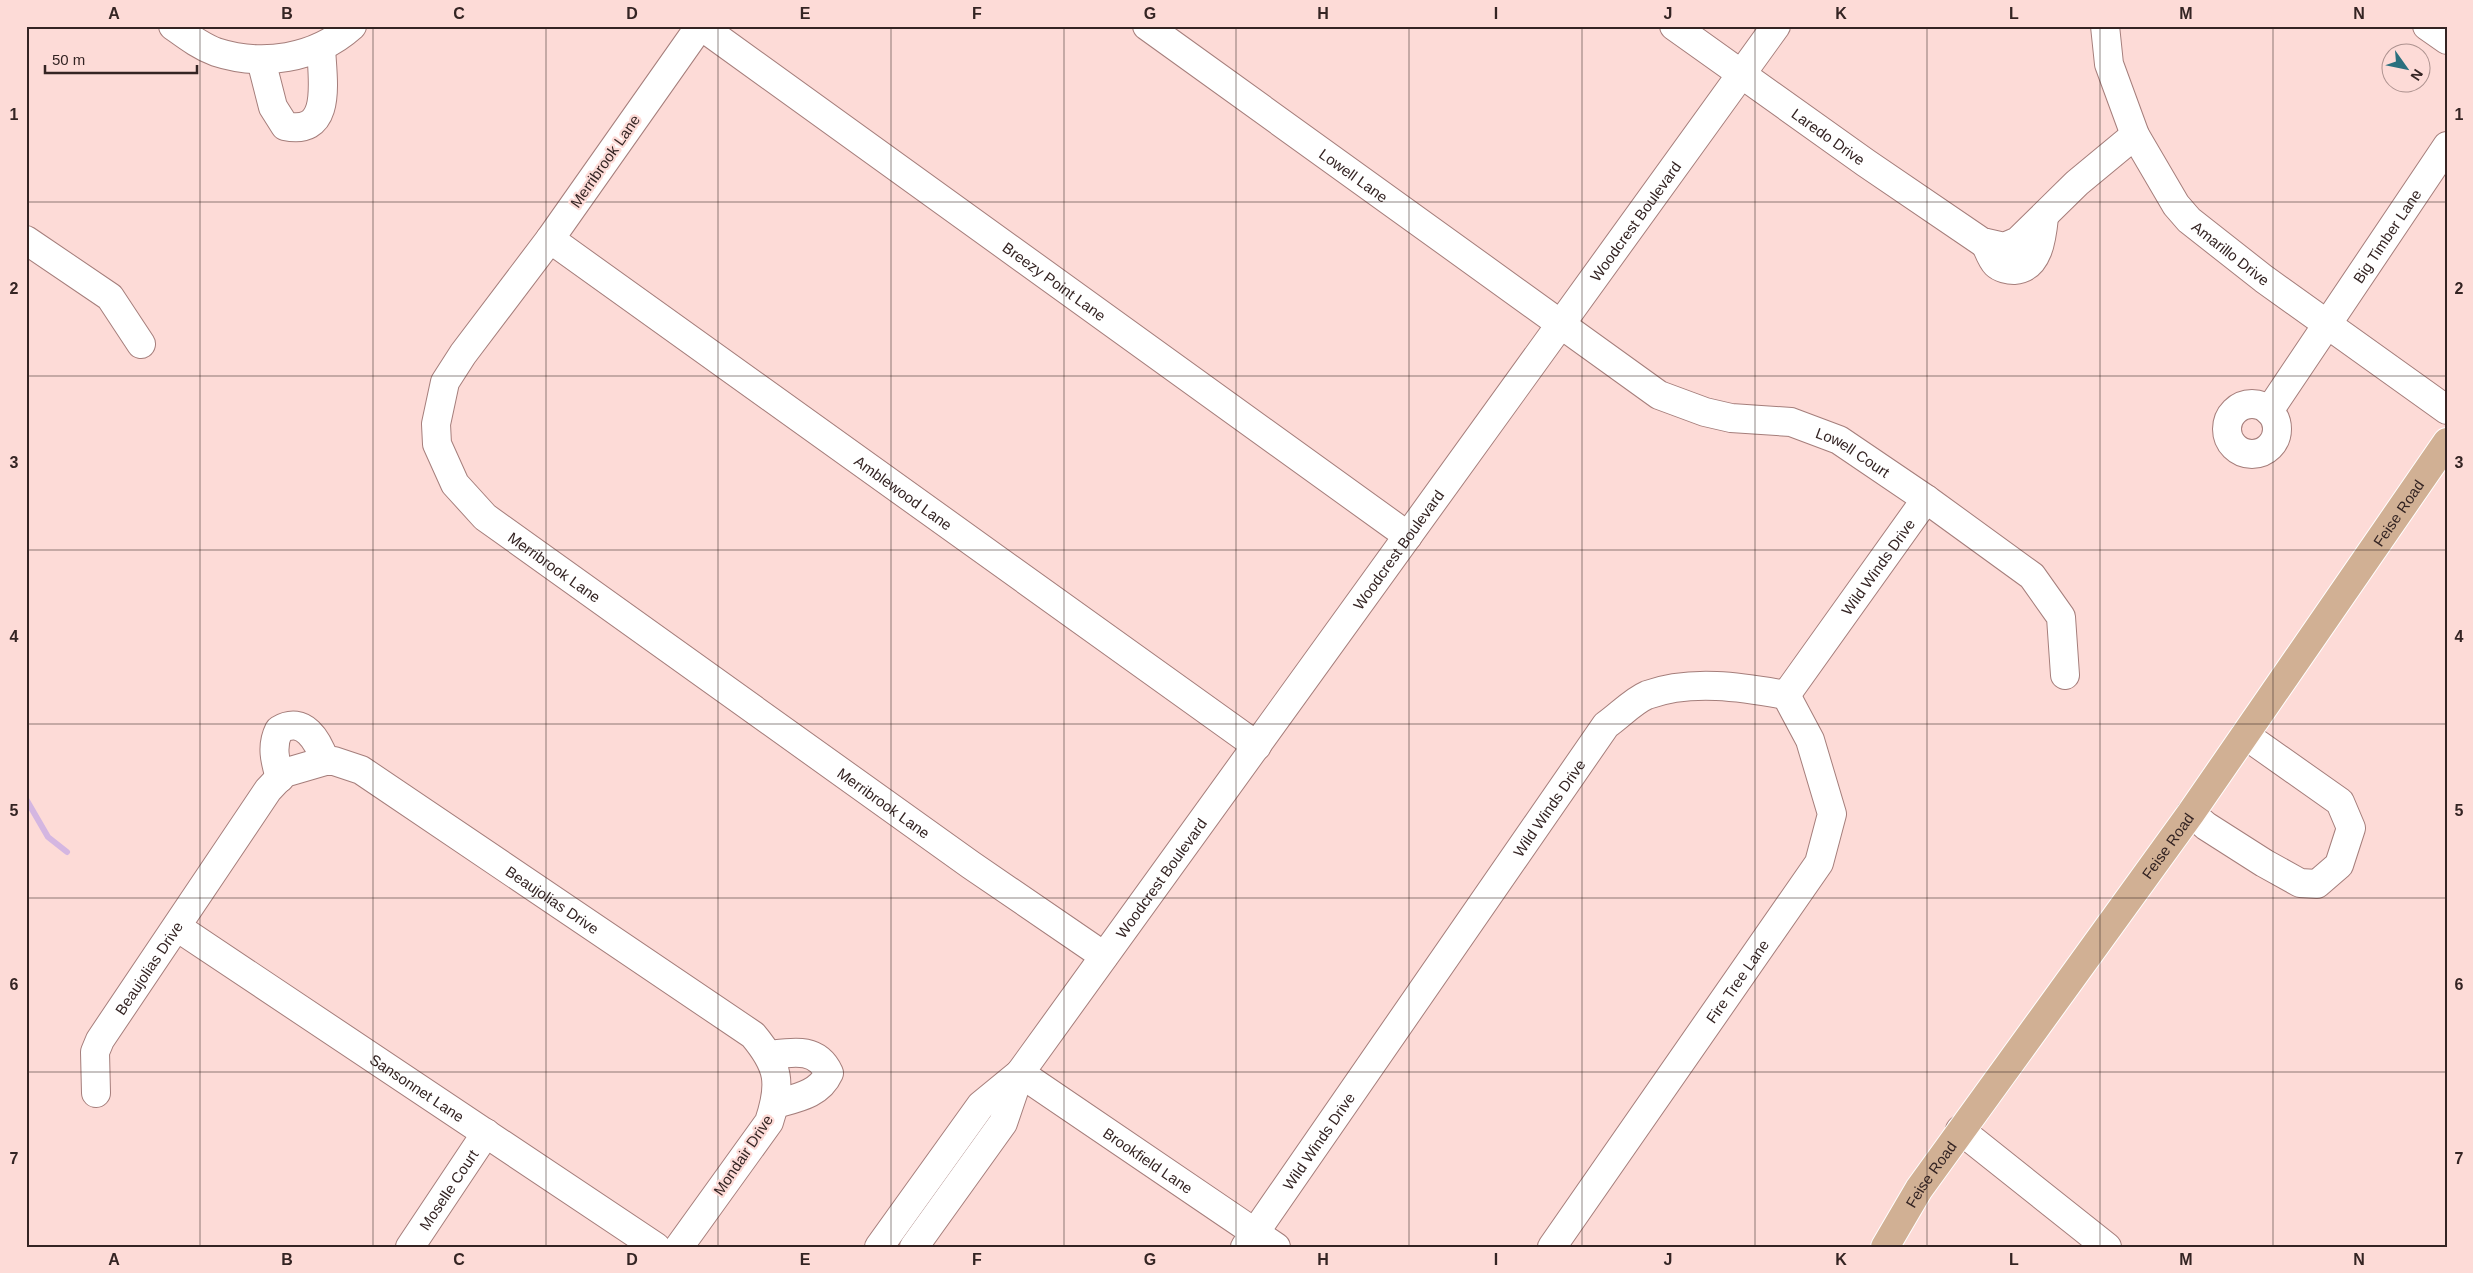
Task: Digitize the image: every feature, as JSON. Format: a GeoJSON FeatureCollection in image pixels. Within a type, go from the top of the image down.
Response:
{"type":"FeatureCollection","features":[{"type":"Feature","properties":{"kind":"main road","name":"Feise Road"},"geometry":{"type":"LineString","coordinates":[[1886,1246],[1919,1188],[2191,813],[2447,442]]}},
{"type":"Feature","properties":{"kind":"street"},"geometry":{"type":"LineString","coordinates":[[173,26],[214,51],[261,60],[305,54],[321,47],[352,26]]}},
{"type":"Feature","properties":{"kind":"street","name":"Merribrook Lane"},"geometry":{"type":"LineString","coordinates":[[700,26],[550,239],[445,382],[436,424],[437,444],[455,484],[484,517],[971,865],[1104,956]]}},
{"type":"Feature","properties":{"kind":"street","name":"Breezy Point Lane"},"geometry":{"type":"LineString","coordinates":[[700,26],[1408,536]]}},
{"type":"Feature","properties":{"kind":"street","name":"Lowell Lane"},"geometry":{"type":"LineString","coordinates":[[1147,26],[1561,325]]}},
{"type":"Feature","properties":{"kind":"street","name":"Laredo Drive"},"geometry":{"type":"LineString","coordinates":[[1674,26],[1866,163],[1985,243],[2004,247],[2018,241],[2077,183],[2135,135]]}},
{"type":"Feature","properties":{"kind":"street","name":"Woodcrest Boulevard"},"geometry":{"type":"LineString","coordinates":[[879,1247],[981,1105],[1020,1073],[1776,26]]}},
{"type":"Feature","properties":{"kind":"street","name":"Amarillo Drive"},"geometry":{"type":"LineString","coordinates":[[2105,26],[2109,64],[2135,135],[2176,205],[2189,220],[2327,325],[2447,410]]}},
{"type":"Feature","properties":{"kind":"street"},"geometry":{"type":"LineString","coordinates":[[2427,26],[2447,40]]}},
{"type":"Feature","properties":{"kind":"street"},"geometry":{"type":"LineString","coordinates":[[261,60],[273,107],[285,126],[296,129],[312,123],[321,113],[323,93],[321,47]]}},
{"type":"Feature","properties":{"kind":"street","name":"Big Timber Lane"},"geometry":{"type":"LineString","coordinates":[[2269,411],[2447,146]]}},
{"type":"Feature","properties":{"kind":"street","name":"Amblewood Lane"},"geometry":{"type":"LineString","coordinates":[[550,239],[1257,746]]}},
{"type":"Feature","properties":{"kind":"street"},"geometry":{"type":"LineString","coordinates":[[26,240],[110,297],[140,344]]}},
{"type":"Feature","properties":{"kind":"street","name":"Lowell Court"},"geometry":{"type":"LineString","coordinates":[[1561,325],[1659,395],[1706,412],[1731,418],[1790,422],[1839,440],[1926,499],[2032,576],[2061,617],[2065,675]]}},
{"type":"Feature","properties":{"kind":"street","name":"Wild Winds Drive"},"geometry":{"type":"LineString","coordinates":[[1259,1242],[1606,725],[1646,696],[1677,688],[1742,686],[1786,694],[1926,499]]}},
{"type":"Feature","properties":{"kind":"street","name":"Fire Tree Lane"},"geometry":{"type":"LineString","coordinates":[[1552,1247],[1819,863],[1832,814],[1810,740],[1786,694]]}},
{"type":"Feature","properties":{"kind":"street"},"geometry":{"type":"LineString","coordinates":[[280,778],[274,757],[274,745],[279,730],[286,726],[295,726],[307,731],[318,743],[325,762]]}},
{"type":"Feature","properties":{"kind":"street"},"geometry":{"type":"LineString","coordinates":[[2191,813],[2256,858],[2300,883],[2317,884],[2339,865],[2351,828],[2340,802],[2245,735]]}},
{"type":"Feature","properties":{"kind":"street","name":"Beaujolias Drive"},"geometry":{"type":"LineString","coordinates":[[96,1093],[96,1052],[100,1040],[268,790],[284,774],[334,761],[361,770],[753,1035],[770,1055]]}},
{"type":"Feature","properties":{"kind":"street","name":"Sansonnet Lane"},"geometry":{"type":"LineString","coordinates":[[177,927],[656,1247]]}},
{"type":"Feature","properties":{"kind":"street"},"geometry":{"type":"LineString","coordinates":[[770,1055],[798,1051],[814,1056],[825,1064],[829,1074],[824,1083],[808,1094],[775,1104]]}},
{"type":"Feature","properties":{"kind":"street","name":"Mondair Drive"},"geometry":{"type":"LineString","coordinates":[[679,1247],[769,1122],[775,1104],[778,1078],[770,1055]]}},
{"type":"Feature","properties":{"kind":"street","name":"Woodcrest Boulevard"},"geometry":{"type":"LineString","coordinates":[[914,1247],[1003,1123],[1020,1073]]}},
{"type":"Feature","properties":{"kind":"street","name":"Brookfield Lane"},"geometry":{"type":"LineString","coordinates":[[1020,1073],[1259,1242]]}},
{"type":"Feature","properties":{"kind":"street"},"geometry":{"type":"LineString","coordinates":[[1960,1130],[2107,1247]]}},
{"type":"Feature","properties":{"kind":"street","name":"Moselle Court"},"geometry":{"type":"LineString","coordinates":[[410,1247],[486,1133]]}},
{"type":"Feature","properties":{"kind":"waterway"},"geometry":{"type":"LineString","coordinates":[[26,799],[48,837],[67,852]]}}]}
